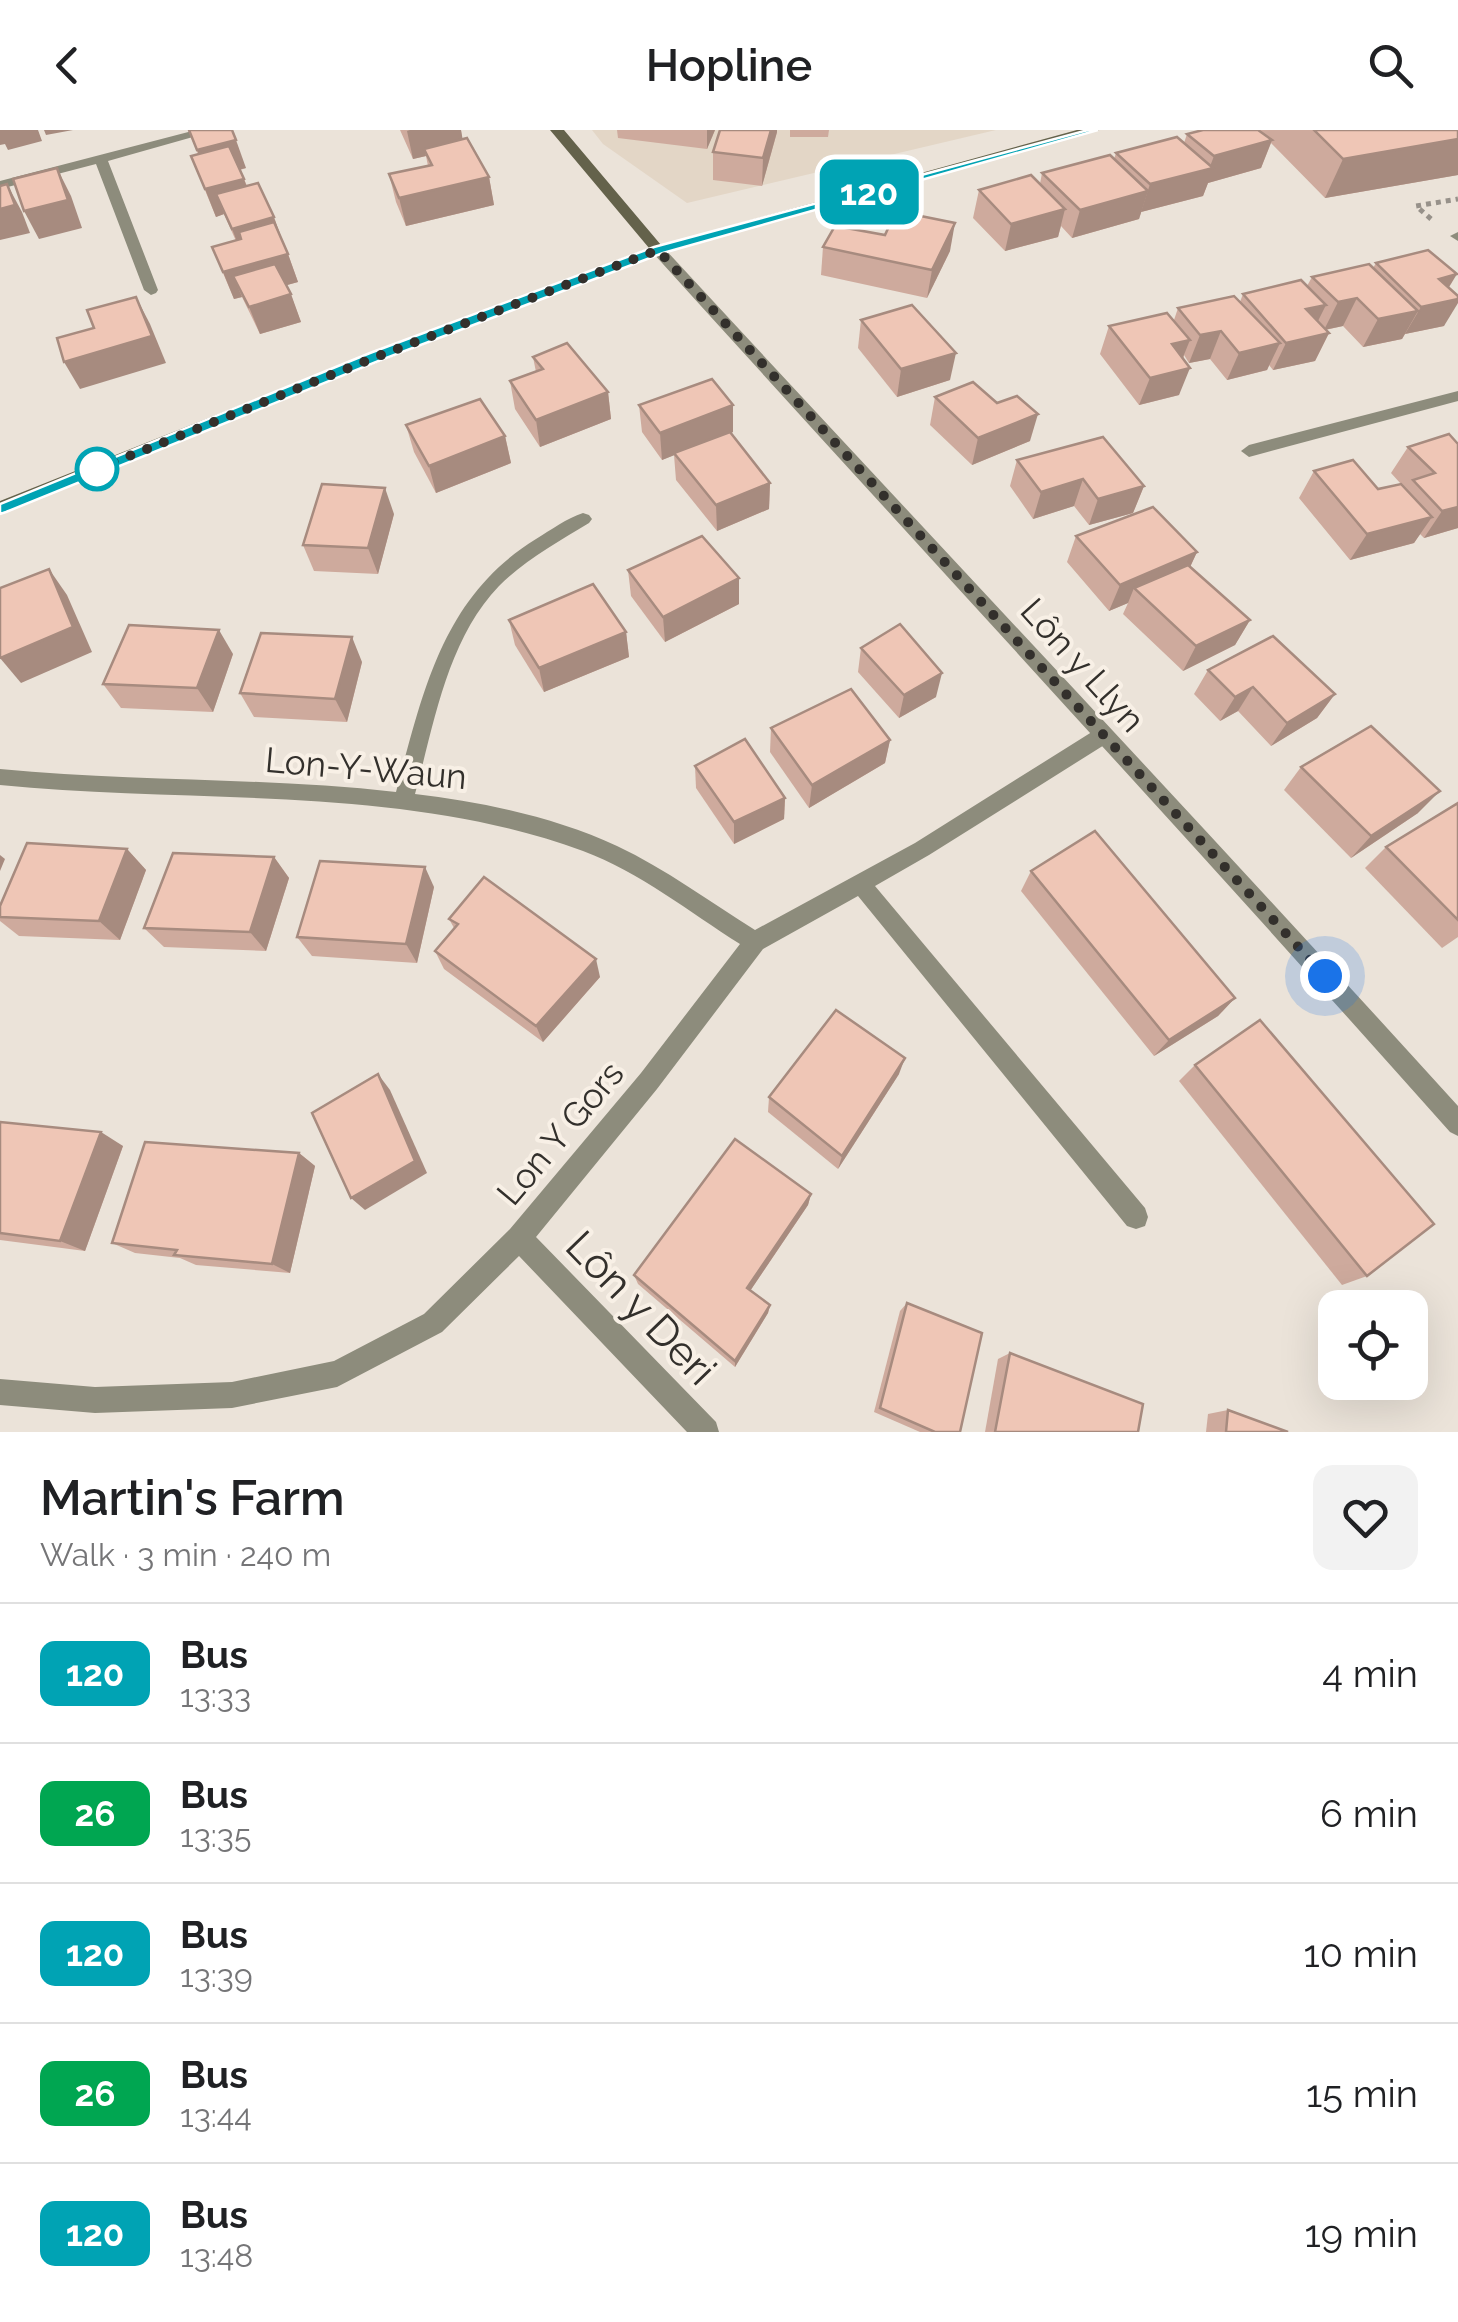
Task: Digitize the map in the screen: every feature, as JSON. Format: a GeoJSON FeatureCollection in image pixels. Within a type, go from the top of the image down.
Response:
{"type":"FeatureCollection","features":[{"type":"Feature","properties":{"kind":"main road"},"geometry":{"type":"LineString","coordinates":[[557,130],[658,250]]}},
{"type":"Feature","properties":{"kind":"main road"},"geometry":{"type":"LineString","coordinates":[[0,508],[376,357],[658,250],[1092,130]]}},
{"type":"Feature","properties":{"kind":"street"},"geometry":{"type":"LineString","coordinates":[[0,185],[200,133]]}},
{"type":"Feature","properties":{"kind":"street"},"geometry":{"type":"LineString","coordinates":[[101,159],[150,290]]}},
{"type":"Feature","properties":{"kind":"street","name":"Lôn y Llyn"},"geometry":{"type":"LineString","coordinates":[[658,250],[1102,736],[1219,857],[1458,1124]]}},
{"type":"Feature","properties":{"kind":"street"},"geometry":{"type":"LineString","coordinates":[[1249,451],[1458,396]]}},
{"type":"Feature","properties":{"kind":"street"},"geometry":{"type":"LineString","coordinates":[[404,798],[433,695],[457,632],[485,590],[509,568],[583,519]]}},
{"type":"Feature","properties":{"kind":"street","name":"Lon Y Gors"},"geometry":{"type":"LineString","coordinates":[[0,1392],[96,1400],[232,1395],[337,1374],[433,1324],[518,1238],[649,1081],[755,942],[861,884],[1102,736]]}},
{"type":"Feature","properties":{"kind":"street","name":"Lon-Y-Waun"},"geometry":{"type":"LineString","coordinates":[[0,777],[404,798],[490,813],[589,843],[755,942]]}},
{"type":"Feature","properties":{"kind":"street"},"geometry":{"type":"LineString","coordinates":[[861,884],[1136,1217]]}},
{"type":"Feature","properties":{"kind":"street","name":"Lôn y Deri"},"geometry":{"type":"LineString","coordinates":[[518,1238],[706,1432]]}},
{"type":"Feature","properties":{"kind":"shaded area"},"geometry":{"type":"Polygon","coordinates":[[[592,130],[996,130],[687,203],[603,144],[592,130]]]}},
{"type":"Feature","properties":{"kind":"building"},"geometry":{"type":"Polygon","coordinates":[[[189,130],[232,130],[236,140],[197,150],[189,130]]]}},
{"type":"Feature","properties":{"kind":"building"},"geometry":{"type":"Polygon","coordinates":[[[720,130],[771,130],[763,158],[713,152],[720,130]]]}},
{"type":"Feature","properties":{"kind":"building"},"geometry":{"type":"Polygon","coordinates":[[[1203,130],[1258,130],[1272,140],[1214,156],[1187,134],[1203,130]]]}},
{"type":"Feature","properties":{"kind":"building"},"geometry":{"type":"Polygon","coordinates":[[[1314,130],[1458,130],[1458,139],[1343,159],[1314,130]]]}},
{"type":"Feature","properties":{"kind":"building"},"geometry":{"type":"Polygon","coordinates":[[[1177,137],[1213,168],[1150,184],[1116,153],[1177,137]]]}},
{"type":"Feature","properties":{"kind":"building"},"geometry":{"type":"Polygon","coordinates":[[[467,138],[489,177],[399,198],[389,174],[432,165],[424,149],[467,138]]]}},
{"type":"Feature","properties":{"kind":"building"},"geometry":{"type":"Polygon","coordinates":[[[229,146],[244,179],[205,189],[191,156],[229,146]]]}},
{"type":"Feature","properties":{"kind":"building"},"geometry":{"type":"Polygon","coordinates":[[[1110,155],[1148,191],[1080,210],[1042,173],[1110,155]]]}},
{"type":"Feature","properties":{"kind":"building"},"geometry":{"type":"Polygon","coordinates":[[[57,168],[68,200],[24,211],[13,179],[57,168]]]}},
{"type":"Feature","properties":{"kind":"building"},"geometry":{"type":"Polygon","coordinates":[[[1031,175],[1065,209],[1011,224],[979,190],[1031,175]]]}},
{"type":"Feature","properties":{"kind":"building"},"geometry":{"type":"Polygon","coordinates":[[[258,183],[274,217],[232,229],[216,194],[258,183]]]}},
{"type":"Feature","properties":{"kind":"building"},"geometry":{"type":"Polygon","coordinates":[[[7,184],[15,205],[0,209],[0,186],[7,184]]]}},
{"type":"Feature","properties":{"kind":"building"},"geometry":{"type":"Polygon","coordinates":[[[896,211],[955,223],[932,270],[823,247],[835,226],[885,235],[896,211]]]}},
{"type":"Feature","properties":{"kind":"building"},"geometry":{"type":"Polygon","coordinates":[[[274,222],[288,254],[223,272],[212,247],[241,239],[239,232],[274,222]]]}},
{"type":"Feature","properties":{"kind":"building"},"geometry":{"type":"Polygon","coordinates":[[[1428,250],[1457,274],[1439,279],[1458,299],[1421,307],[1376,263],[1428,250]]]}},
{"type":"Feature","properties":{"kind":"building"},"geometry":{"type":"Polygon","coordinates":[[[275,264],[291,294],[249,307],[233,276],[275,264]]]}},
{"type":"Feature","properties":{"kind":"building"},"geometry":{"type":"Polygon","coordinates":[[[1369,264],[1418,311],[1378,319],[1357,298],[1338,302],[1312,277],[1369,264]]]}},
{"type":"Feature","properties":{"kind":"building"},"geometry":{"type":"Polygon","coordinates":[[[1301,280],[1326,305],[1306,309],[1329,333],[1286,343],[1243,294],[1301,280]]]}},
{"type":"Feature","properties":{"kind":"building"},"geometry":{"type":"Polygon","coordinates":[[[1234,296],[1280,343],[1239,353],[1221,331],[1200,335],[1178,308],[1234,296]]]}},
{"type":"Feature","properties":{"kind":"building"},"geometry":{"type":"Polygon","coordinates":[[[136,297],[152,336],[64,362],[57,338],[94,328],[87,310],[136,297]]]}},
{"type":"Feature","properties":{"kind":"building"},"geometry":{"type":"Polygon","coordinates":[[[912,305],[956,353],[901,369],[861,320],[912,305]]]}},
{"type":"Feature","properties":{"kind":"building"},"geometry":{"type":"Polygon","coordinates":[[[1167,313],[1190,340],[1172,344],[1190,368],[1150,378],[1109,326],[1167,313]]]}},
{"type":"Feature","properties":{"kind":"building"},"geometry":{"type":"Polygon","coordinates":[[[567,343],[608,392],[536,420],[510,381],[543,369],[533,357],[567,343]]]}},
{"type":"Feature","properties":{"kind":"building"},"geometry":{"type":"Polygon","coordinates":[[[712,379],[733,405],[660,433],[639,405],[712,379]]]}},
{"type":"Feature","properties":{"kind":"building"},"geometry":{"type":"Polygon","coordinates":[[[973,382],[997,403],[1017,396],[1038,414],[978,438],[935,397],[973,382]]]}},
{"type":"Feature","properties":{"kind":"building"},"geometry":{"type":"Polygon","coordinates":[[[480,399],[505,436],[429,466],[406,425],[480,399]]]}},
{"type":"Feature","properties":{"kind":"building"},"geometry":{"type":"Polygon","coordinates":[[[730,432],[770,483],[716,505],[674,453],[730,432]]]}},
{"type":"Feature","properties":{"kind":"building"},"geometry":{"type":"Polygon","coordinates":[[[1449,434],[1458,444],[1458,507],[1442,511],[1413,480],[1435,473],[1408,447],[1449,434]]]}},
{"type":"Feature","properties":{"kind":"building"},"geometry":{"type":"Polygon","coordinates":[[[1103,437],[1144,486],[1098,499],[1083,479],[1041,492],[1017,460],[1103,437]]]}},
{"type":"Feature","properties":{"kind":"building"},"geometry":{"type":"Polygon","coordinates":[[[1353,460],[1378,489],[1401,484],[1432,517],[1367,534],[1314,471],[1353,460]]]}},
{"type":"Feature","properties":{"kind":"building"},"geometry":{"type":"Polygon","coordinates":[[[322,484],[385,488],[368,548],[303,545],[322,484]]]}},
{"type":"Feature","properties":{"kind":"building"},"geometry":{"type":"Polygon","coordinates":[[[1153,507],[1197,552],[1120,585],[1076,536],[1153,507]]]}},
{"type":"Feature","properties":{"kind":"building"},"geometry":{"type":"Polygon","coordinates":[[[702,536],[739,578],[663,617],[628,570],[702,536]]]}},
{"type":"Feature","properties":{"kind":"building"},"geometry":{"type":"Polygon","coordinates":[[[1188,565],[1250,620],[1196,646],[1134,588],[1188,565]]]}},
{"type":"Feature","properties":{"kind":"building"},"geometry":{"type":"Polygon","coordinates":[[[49,569],[73,627],[0,658],[0,588],[49,569]]]}},
{"type":"Feature","properties":{"kind":"building"},"geometry":{"type":"Polygon","coordinates":[[[593,584],[626,632],[539,668],[509,620],[593,584]]]}},
{"type":"Feature","properties":{"kind":"building"},"geometry":{"type":"Polygon","coordinates":[[[900,624],[942,673],[904,695],[861,648],[900,624]]]}},
{"type":"Feature","properties":{"kind":"building"},"geometry":{"type":"Polygon","coordinates":[[[129,625],[219,630],[197,688],[103,684],[129,625]]]}},
{"type":"Feature","properties":{"kind":"building"},"geometry":{"type":"Polygon","coordinates":[[[261,633],[352,637],[335,699],[240,693],[261,633]]]}},
{"type":"Feature","properties":{"kind":"building"},"geometry":{"type":"Polygon","coordinates":[[[1273,636],[1335,694],[1287,723],[1253,687],[1235,697],[1208,670],[1273,636]]]}},
{"type":"Feature","properties":{"kind":"building"},"geometry":{"type":"Polygon","coordinates":[[[851,689],[890,740],[812,785],[771,728],[851,689]]]}},
{"type":"Feature","properties":{"kind":"building"},"geometry":{"type":"Polygon","coordinates":[[[1371,726],[1440,791],[1371,836],[1301,767],[1371,726]]]}},
{"type":"Feature","properties":{"kind":"building"},"geometry":{"type":"Polygon","coordinates":[[[745,739],[785,798],[734,822],[695,766],[745,739]]]}},
{"type":"Feature","properties":{"kind":"building"},"geometry":{"type":"Polygon","coordinates":[[[1458,803],[1458,920],[1386,847],[1458,803]]]}},
{"type":"Feature","properties":{"kind":"building"},"geometry":{"type":"Polygon","coordinates":[[[1095,831],[1235,998],[1169,1040],[1031,871],[1095,831]]]}},
{"type":"Feature","properties":{"kind":"building"},"geometry":{"type":"Polygon","coordinates":[[[27,843],[127,849],[99,921],[0,917],[0,906],[27,843]]]}},
{"type":"Feature","properties":{"kind":"building"},"geometry":{"type":"Polygon","coordinates":[[[173,853],[274,857],[250,932],[144,928],[173,853]]]}},
{"type":"Feature","properties":{"kind":"building"},"geometry":{"type":"Polygon","coordinates":[[[320,861],[425,867],[406,944],[297,937],[320,861]]]}},
{"type":"Feature","properties":{"kind":"building"},"geometry":{"type":"Polygon","coordinates":[[[484,877],[596,959],[536,1026],[435,951],[458,924],[449,919],[484,877]]]}},
{"type":"Feature","properties":{"kind":"building"},"geometry":{"type":"Polygon","coordinates":[[[836,1010],[905,1058],[842,1156],[769,1097],[836,1010]]]}},
{"type":"Feature","properties":{"kind":"building"},"geometry":{"type":"Polygon","coordinates":[[[1260,1020],[1434,1224],[1367,1276],[1195,1065],[1260,1020]]]}},
{"type":"Feature","properties":{"kind":"building"},"geometry":{"type":"Polygon","coordinates":[[[378,1074],[415,1161],[351,1198],[312,1113],[378,1074]]]}},
{"type":"Feature","properties":{"kind":"building"},"geometry":{"type":"Polygon","coordinates":[[[0,1122],[101,1132],[60,1241],[0,1233],[0,1122]]]}},
{"type":"Feature","properties":{"kind":"building"},"geometry":{"type":"Polygon","coordinates":[[[735,1139],[811,1194],[747,1288],[770,1305],[735,1361],[634,1275],[735,1139]]]}},
{"type":"Feature","properties":{"kind":"building"},"geometry":{"type":"Polygon","coordinates":[[[145,1142],[299,1153],[272,1264],[174,1255],[177,1250],[112,1243],[145,1142]]]}},
{"type":"Feature","properties":{"kind":"building"},"geometry":{"type":"Polygon","coordinates":[[[907,1303],[982,1333],[960,1432],[935,1432],[880,1408],[907,1303]]]}},
{"type":"Feature","properties":{"kind":"building"},"geometry":{"type":"Polygon","coordinates":[[[1010,1353],[1143,1404],[1138,1432],[995,1432],[1010,1353]]]}},
{"type":"Feature","properties":{"kind":"building"},"geometry":{"type":"Polygon","coordinates":[[[1228,1410],[1288,1432],[1226,1432],[1228,1410]]]}},
{"type":"Feature","properties":{"kind":"bus line","name":"120"},"geometry":{"type":"LineString","coordinates":[[0,508],[376,357],[658,250],[1092,130]]}},
{"type":"Feature","properties":{"kind":"route"},"geometry":{"type":"LineString","coordinates":[[97,469],[658,250],[1325,976]]}}]}
